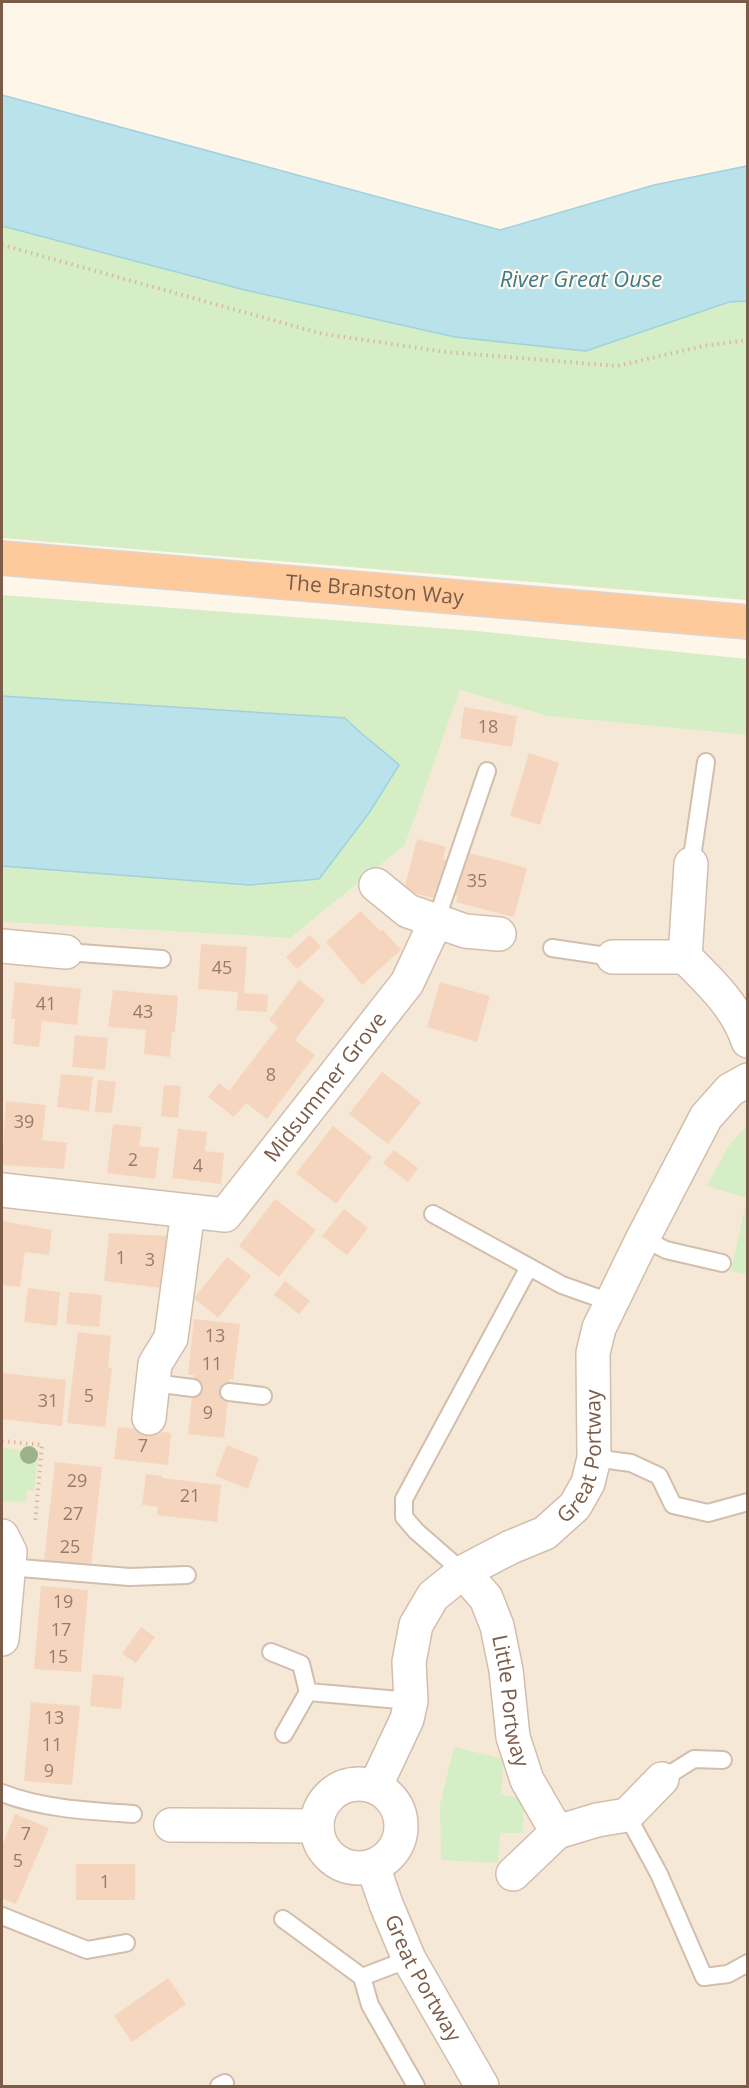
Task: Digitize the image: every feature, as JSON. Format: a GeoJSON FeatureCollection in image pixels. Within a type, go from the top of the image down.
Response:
{"type":"FeatureCollection","features":[{"type":"Feature","properties":{"kind":"highway","name":"The Branston Way"},"geometry":{"type":"LineString","coordinates":[[2,558],[747,622]]}},
{"type":"Feature","properties":{"kind":"street"},"geometry":{"type":"LineString","coordinates":[[686,957],[691,864]]}},
{"type":"Feature","properties":{"kind":"street"},"geometry":{"type":"LineString","coordinates":[[376,885],[408,911],[465,931],[499,934]]}},
{"type":"Feature","properties":{"kind":"street","name":"Midsummer Grove"},"geometry":{"type":"LineString","coordinates":[[2,1190],[225,1215],[407,983],[436,921]]}},
{"type":"Feature","properties":{"kind":"street"},"geometry":{"type":"LineString","coordinates":[[2,946],[66,952]]}},
{"type":"Feature","properties":{"kind":"street"},"geometry":{"type":"LineString","coordinates":[[613,957],[686,957],[716,987],[742,1025],[747,1041]]}},
{"type":"Feature","properties":{"kind":"street","name":"Great Portway"},"geometry":{"type":"LineString","coordinates":[[375,1787],[407,1719],[411,1701],[409,1662],[416,1625],[433,1596],[463,1572],[511,1547],[545,1533],[575,1506],[588,1483],[594,1458],[593,1353],[599,1328],[610,1302],[706,1116],[730,1090],[747,1080]]}},
{"type":"Feature","properties":{"kind":"street"},"geometry":{"type":"LineString","coordinates":[[149,1418],[155,1364],[171,1338],[188,1211]]}},
{"type":"Feature","properties":{"kind":"street"},"geometry":{"type":"LineString","coordinates":[[2,1536],[19,1568],[2,1639]]}},
{"type":"Feature","properties":{"kind":"street","name":"Little Portway"},"geometry":{"type":"LineString","coordinates":[[463,1572],[486,1598],[497,1626],[506,1670],[513,1737],[527,1780],[557,1832]]}},
{"type":"Feature","properties":{"kind":"street"},"geometry":{"type":"LineString","coordinates":[[513,1874],[557,1832],[597,1820],[627,1815],[662,1779]]}},
{"type":"Feature","properties":{"kind":"street"},"geometry":{"type":"LineString","coordinates":[[362,1784],[375,1787],[387,1795],[396,1806],[401,1820],[400,1834],[395,1848],[386,1859],[373,1866],[360,1868],[347,1867],[335,1861],[325,1851],[319,1839],[317,1826],[320,1812],[326,1801],[336,1791],[362,1784]]}},
{"type":"Feature","properties":{"kind":"street"},"geometry":{"type":"LineString","coordinates":[[171,1825],[317,1826]]}},
{"type":"Feature","properties":{"kind":"street","name":"Great Portway"},"geometry":{"type":"LineString","coordinates":[[373,1866],[409,1959],[482,2086]]}},
{"type":"Feature","properties":{"kind":"lane"},"geometry":{"type":"LineString","coordinates":[[691,864],[705,762]]}},
{"type":"Feature","properties":{"kind":"lane","name":"Midsummer Grove"},"geometry":{"type":"LineString","coordinates":[[436,921],[487,771]]}},
{"type":"Feature","properties":{"kind":"lane"},"geometry":{"type":"LineString","coordinates":[[552,948],[613,957]]}},
{"type":"Feature","properties":{"kind":"lane"},"geometry":{"type":"LineString","coordinates":[[66,952],[162,959]]}},
{"type":"Feature","properties":{"kind":"lane"},"geometry":{"type":"LineString","coordinates":[[433,1214],[562,1285],[610,1302]]}},
{"type":"Feature","properties":{"kind":"lane"},"geometry":{"type":"LineString","coordinates":[[643,1238],[666,1250],[722,1263]]}},
{"type":"Feature","properties":{"kind":"lane"},"geometry":{"type":"LineString","coordinates":[[463,1572],[416,1531],[404,1517],[404,1499],[529,1267]]}},
{"type":"Feature","properties":{"kind":"lane"},"geometry":{"type":"LineString","coordinates":[[153,1383],[193,1388]]}},
{"type":"Feature","properties":{"kind":"lane"},"geometry":{"type":"LineString","coordinates":[[229,1392],[263,1396]]}},
{"type":"Feature","properties":{"kind":"lane"},"geometry":{"type":"LineString","coordinates":[[594,1458],[631,1463],[659,1476],[673,1505],[708,1513],[747,1502]]}},
{"type":"Feature","properties":{"kind":"lane"},"geometry":{"type":"LineString","coordinates":[[19,1568],[129,1577],[187,1575]]}},
{"type":"Feature","properties":{"kind":"lane"},"geometry":{"type":"LineString","coordinates":[[271,1652],[301,1664],[308,1692],[284,1734]]}},
{"type":"Feature","properties":{"kind":"lane"},"geometry":{"type":"LineString","coordinates":[[308,1692],[411,1701]]}},
{"type":"Feature","properties":{"kind":"lane"},"geometry":{"type":"LineString","coordinates":[[662,1779],[694,1759],[723,1760]]}},
{"type":"Feature","properties":{"kind":"lane"},"geometry":{"type":"LineString","coordinates":[[2,1793],[14,1798],[76,1810],[133,1814]]}},
{"type":"Feature","properties":{"kind":"lane"},"geometry":{"type":"LineString","coordinates":[[627,1815],[659,1874],[704,1977],[728,1974],[747,1963]]}},
{"type":"Feature","properties":{"kind":"lane"},"geometry":{"type":"LineString","coordinates":[[2,1916],[87,1950],[126,1943]]}},
{"type":"Feature","properties":{"kind":"lane"},"geometry":{"type":"LineString","coordinates":[[283,1919],[362,1977],[370,2005],[416,2086]]}},
{"type":"Feature","properties":{"kind":"lane"},"geometry":{"type":"LineString","coordinates":[[362,1977],[409,1959]]}},
{"type":"Feature","properties":{"kind":"path"},"geometry":{"type":"LineString","coordinates":[[2,245],[323,334],[447,352],[617,366],[703,346],[747,340]]}},
{"type":"Feature","properties":{"kind":"path"},"geometry":{"type":"LineString","coordinates":[[2,1441],[42,1445],[19,1568]]}},
{"type":"Feature","properties":{"kind":"shaded area"},"geometry":{"type":"Polygon","coordinates":[[[460,690],[547,716],[747,735],[747,2086],[2,2086],[2,922],[290,938],[405,845],[460,690]]]}},
{"type":"Feature","properties":{"kind":"green space"},"geometry":{"type":"Polygon","coordinates":[[[2,226],[241,289],[747,301],[747,600],[2,538],[2,226]]]}},
{"type":"Feature","properties":{"kind":"green space"},"geometry":{"type":"Polygon","coordinates":[[[2,595],[477,631],[747,659],[747,735],[547,716],[460,690],[405,845],[290,938],[2,922],[2,595]]]}},
{"type":"Feature","properties":{"kind":"green space"},"geometry":{"type":"Polygon","coordinates":[[[747,1125],[747,1198],[707,1186],[728,1147],[747,1125]]]}},
{"type":"Feature","properties":{"kind":"green space"},"geometry":{"type":"Polygon","coordinates":[[[747,1199],[748,1274],[731,1271],[747,1199]]]}},
{"type":"Feature","properties":{"kind":"green space"},"geometry":{"type":"Polygon","coordinates":[[[2,1448],[38,1452],[34,1491],[27,1490],[26,1502],[2,1501],[2,1448]]]}},
{"type":"Feature","properties":{"kind":"green space"},"geometry":{"type":"Polygon","coordinates":[[[454,1747],[504,1759],[501,1794],[524,1799],[523,1833],[500,1833],[498,1863],[441,1860],[440,1805],[454,1747]]]}},
{"type":"Feature","properties":{"kind":"water","name":"River Great Ouse"},"geometry":{"type":"Polygon","coordinates":[[[2,95],[500,230],[654,185],[747,166],[747,301],[729,302],[586,351],[455,337],[241,289],[2,226],[2,95]]]}},
{"type":"Feature","properties":{"kind":"water"},"geometry":{"type":"Polygon","coordinates":[[[2,696],[345,718],[399,765],[369,813],[319,879],[249,885],[2,866],[2,696]]]}},
{"type":"Feature","properties":{"kind":"building"},"geometry":{"type":"Polygon","coordinates":[[[464,707],[517,716],[512,747],[460,738],[464,707]]]}},
{"type":"Feature","properties":{"kind":"building"},"geometry":{"type":"Polygon","coordinates":[[[529,753],[559,763],[540,825],[510,816],[529,753]]]}},
{"type":"Feature","properties":{"kind":"building"},"geometry":{"type":"Polygon","coordinates":[[[417,839],[446,847],[443,859],[466,865],[469,853],[527,868],[514,917],[456,902],[458,896],[435,889],[433,898],[404,890],[417,839]]]}},
{"type":"Feature","properties":{"kind":"building"},"geometry":{"type":"Polygon","coordinates":[[[361,911],[401,950],[362,985],[326,942],[361,911]]]}},
{"type":"Feature","properties":{"kind":"building"},"geometry":{"type":"Polygon","coordinates":[[[310,935],[321,947],[297,969],[286,957],[310,935]]]}},
{"type":"Feature","properties":{"kind":"building"},"geometry":{"type":"Polygon","coordinates":[[[201,944],[247,947],[244,993],[268,995],[267,1012],[236,1010],[238,992],[198,989],[201,944]]]}},
{"type":"Feature","properties":{"kind":"building"},"geometry":{"type":"Polygon","coordinates":[[[299,980],[325,1000],[295,1040],[315,1055],[267,1119],[246,1103],[234,1117],[208,1097],[219,1083],[229,1091],[278,1027],[269,1020],[299,980]]]}},
{"type":"Feature","properties":{"kind":"building"},"geometry":{"type":"Polygon","coordinates":[[[15,982],[81,989],[77,1025],[42,1021],[39,1047],[13,1044],[15,1019],[11,1019],[15,982]]]}},
{"type":"Feature","properties":{"kind":"building"},"geometry":{"type":"Polygon","coordinates":[[[440,982],[490,996],[477,1042],[427,1027],[440,982]]]}},
{"type":"Feature","properties":{"kind":"building"},"geometry":{"type":"Polygon","coordinates":[[[113,990],[178,996],[170,1057],[144,1054],[146,1030],[108,1027],[113,990]]]}},
{"type":"Feature","properties":{"kind":"building"},"geometry":{"type":"Polygon","coordinates":[[[75,1035],[108,1038],[105,1070],[72,1067],[75,1035]]]}},
{"type":"Feature","properties":{"kind":"building"},"geometry":{"type":"Polygon","coordinates":[[[382,1072],[421,1102],[388,1144],[349,1114],[382,1072]]]}},
{"type":"Feature","properties":{"kind":"building"},"geometry":{"type":"Polygon","coordinates":[[[61,1074],[93,1077],[89,1111],[57,1107],[61,1074]]]}},
{"type":"Feature","properties":{"kind":"building"},"geometry":{"type":"Polygon","coordinates":[[[98,1080],[116,1082],[112,1113],[95,1112],[98,1080]]]}},
{"type":"Feature","properties":{"kind":"building"},"geometry":{"type":"Polygon","coordinates":[[[164,1085],[181,1086],[178,1118],[161,1116],[164,1085]]]}},
{"type":"Feature","properties":{"kind":"building"},"geometry":{"type":"Polygon","coordinates":[[[6,1101],[46,1105],[42,1140],[67,1143],[64,1169],[2,1165],[6,1101]]]}},
{"type":"Feature","properties":{"kind":"building"},"geometry":{"type":"Polygon","coordinates":[[[113,1124],[142,1127],[139,1146],[159,1148],[155,1179],[107,1173],[113,1124]]]}},
{"type":"Feature","properties":{"kind":"building"},"geometry":{"type":"Polygon","coordinates":[[[333,1126],[372,1157],[336,1204],[296,1173],[333,1126]]]}},
{"type":"Feature","properties":{"kind":"building"},"geometry":{"type":"Polygon","coordinates":[[[178,1129],[207,1132],[205,1151],[224,1153],[221,1184],[172,1178],[178,1129]]]}},
{"type":"Feature","properties":{"kind":"building"},"geometry":{"type":"Polygon","coordinates":[[[394,1150],[418,1168],[408,1182],[383,1163],[394,1150]]]}},
{"type":"Feature","properties":{"kind":"building"},"geometry":{"type":"Polygon","coordinates":[[[275,1199],[316,1230],[279,1277],[239,1246],[275,1199]]]}},
{"type":"Feature","properties":{"kind":"building"},"geometry":{"type":"Polygon","coordinates":[[[344,1209],[368,1228],[347,1255],[322,1236],[344,1209]]]}},
{"type":"Feature","properties":{"kind":"building"},"geometry":{"type":"Polygon","coordinates":[[[2,1221],[52,1230],[49,1255],[25,1252],[20,1287],[2,1285],[2,1221]]]}},
{"type":"Feature","properties":{"kind":"building"},"geometry":{"type":"Polygon","coordinates":[[[109,1233],[167,1236],[162,1288],[104,1281],[109,1233]]]}},
{"type":"Feature","properties":{"kind":"building"},"geometry":{"type":"Polygon","coordinates":[[[227,1257],[251,1276],[218,1318],[194,1298],[227,1257]]]}},
{"type":"Feature","properties":{"kind":"building"},"geometry":{"type":"Polygon","coordinates":[[[285,1281],[310,1301],[299,1314],[274,1295],[285,1281]]]}},
{"type":"Feature","properties":{"kind":"building"},"geometry":{"type":"Polygon","coordinates":[[[28,1288],[60,1292],[57,1326],[24,1322],[28,1288]]]}},
{"type":"Feature","properties":{"kind":"building"},"geometry":{"type":"Polygon","coordinates":[[[69,1292],[102,1295],[99,1327],[66,1324],[69,1292]]]}},
{"type":"Feature","properties":{"kind":"building"},"geometry":{"type":"Polygon","coordinates":[[[194,1319],[240,1324],[233,1380],[230,1379],[224,1438],[188,1434],[194,1375],[188,1375],[194,1319]]]}},
{"type":"Feature","properties":{"kind":"building"},"geometry":{"type":"Polygon","coordinates":[[[78,1332],[111,1336],[108,1367],[112,1368],[105,1427],[67,1423],[78,1332]]]}},
{"type":"Feature","properties":{"kind":"building"},"geometry":{"type":"Polygon","coordinates":[[[2,1373],[66,1380],[62,1426],[2,1419],[2,1373]]]}},
{"type":"Feature","properties":{"kind":"building"},"geometry":{"type":"Polygon","coordinates":[[[118,1427],[171,1433],[168,1465],[114,1459],[118,1427]]]}},
{"type":"Feature","properties":{"kind":"building"},"geometry":{"type":"Polygon","coordinates":[[[227,1445],[259,1458],[248,1489],[215,1476],[227,1445]]]}},
{"type":"Feature","properties":{"kind":"building"},"geometry":{"type":"Polygon","coordinates":[[[55,1462],[102,1467],[91,1566],[44,1561],[55,1462]]]}},
{"type":"Feature","properties":{"kind":"building"},"geometry":{"type":"Polygon","coordinates":[[[146,1474],[221,1485],[217,1522],[157,1515],[158,1507],[142,1505],[146,1474]]]}},
{"type":"Feature","properties":{"kind":"building"},"geometry":{"type":"Polygon","coordinates":[[[41,1586],[88,1590],[81,1672],[34,1669],[41,1586]]]}},
{"type":"Feature","properties":{"kind":"building"},"geometry":{"type":"Polygon","coordinates":[[[141,1627],[155,1637],[136,1663],[122,1654],[141,1627]]]}},
{"type":"Feature","properties":{"kind":"building"},"geometry":{"type":"Polygon","coordinates":[[[93,1674],[124,1677],[121,1709],[90,1706],[93,1674]]]}},
{"type":"Feature","properties":{"kind":"building"},"geometry":{"type":"Polygon","coordinates":[[[31,1702],[80,1706],[72,1785],[24,1781],[31,1702]]]}},
{"type":"Feature","properties":{"kind":"building"},"geometry":{"type":"Polygon","coordinates":[[[15,1814],[49,1828],[16,1904],[2,1898],[2,1846],[15,1814]]]}},
{"type":"Feature","properties":{"kind":"building"},"geometry":{"type":"Polygon","coordinates":[[[76,1864],[135,1864],[135,1900],[76,1900],[76,1864]]]}},
{"type":"Feature","properties":{"kind":"building"},"geometry":{"type":"Polygon","coordinates":[[[168,1978],[186,2004],[132,2042],[114,2016],[168,1978]]]}}]}
